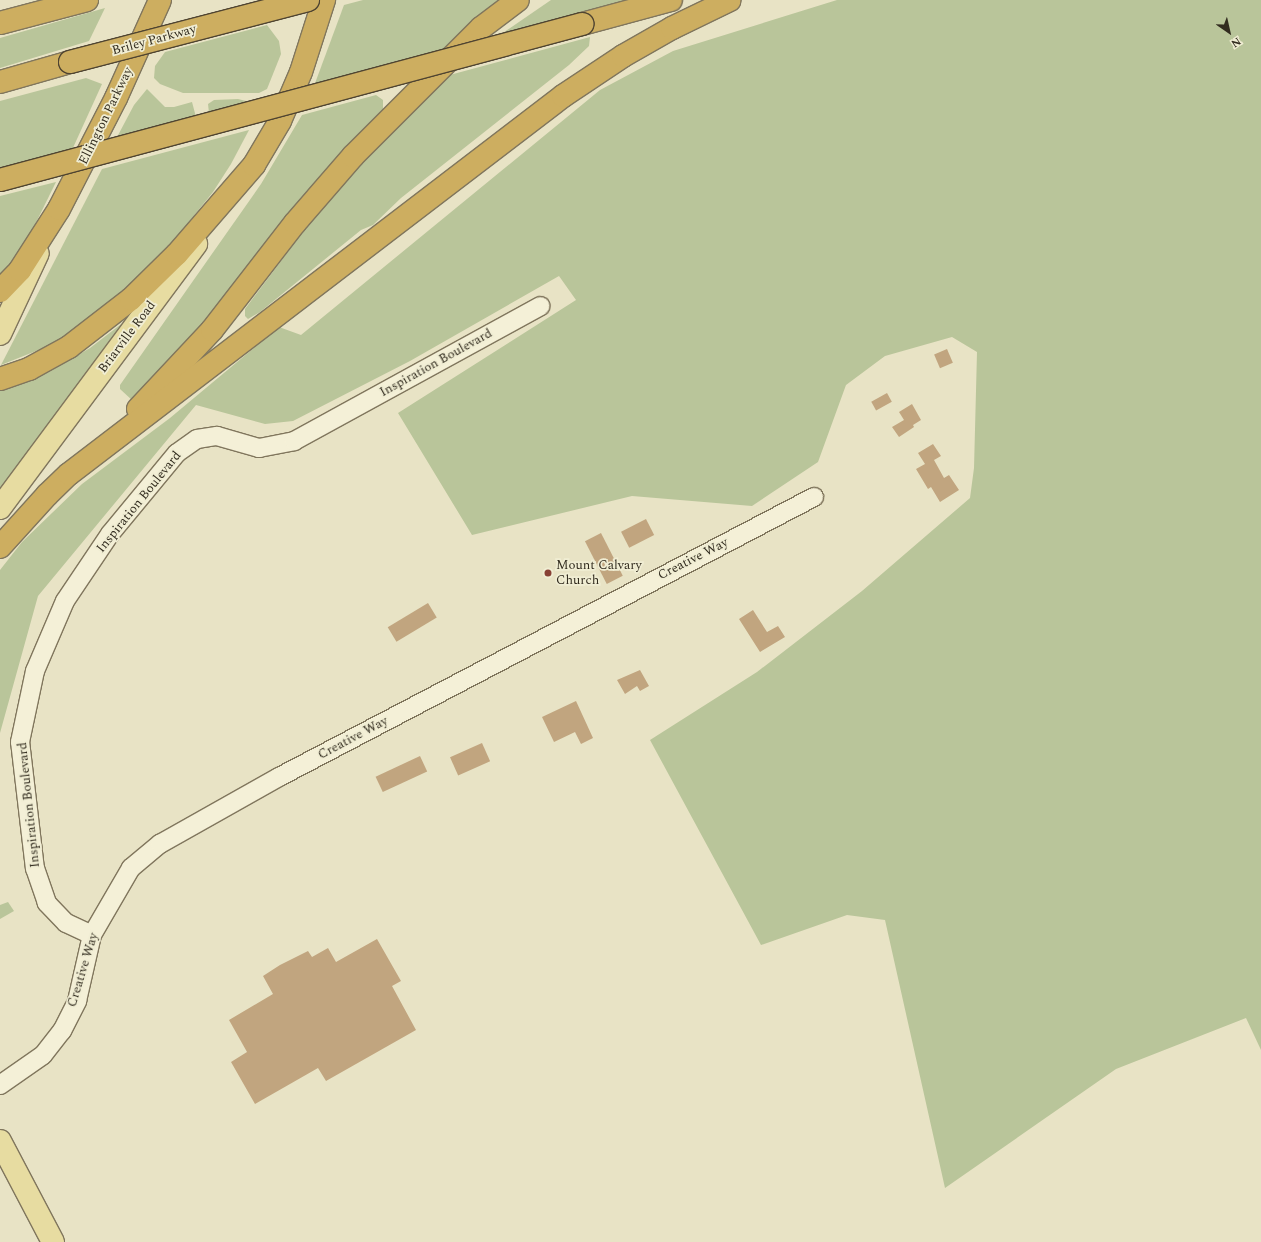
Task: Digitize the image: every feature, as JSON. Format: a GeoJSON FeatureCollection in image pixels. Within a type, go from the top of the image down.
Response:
{"type":"FeatureCollection","features":[{"type":"Feature","properties":{"kind":"highway"},"geometry":{"type":"LineString","coordinates":[[0,23],[87,0]]}},
{"type":"Feature","properties":{"kind":"highway","name":"Ellington Parkway"},"geometry":{"type":"LineString","coordinates":[[0,291],[20,270],[60,209],[116,98],[160,0]]}},
{"type":"Feature","properties":{"kind":"highway","name":"Briley Parkway"},"geometry":{"type":"LineString","coordinates":[[0,82],[70,62],[308,0]]}},
{"type":"Feature","properties":{"kind":"highway"},"geometry":{"type":"LineString","coordinates":[[0,379],[52,357],[109,316],[153,278],[177,254],[254,165],[280,121],[298,79],[324,0]]}},
{"type":"Feature","properties":{"kind":"highway"},"geometry":{"type":"LineString","coordinates":[[100,452],[212,330],[295,223],[353,156],[481,28],[518,0]]}},
{"type":"Feature","properties":{"kind":"highway"},"geometry":{"type":"LineString","coordinates":[[0,180],[671,0]]}},
{"type":"Feature","properties":{"kind":"highway"},"geometry":{"type":"LineString","coordinates":[[0,547],[46,495],[563,96],[623,56],[672,28],[730,0]]}},
{"type":"Feature","properties":{"kind":"main road","name":"Briarville Road"},"geometry":{"type":"LineString","coordinates":[[0,508],[254,165]]}},
{"type":"Feature","properties":{"kind":"main road"},"geometry":{"type":"LineString","coordinates":[[0,334],[60,209]]}},
{"type":"Feature","properties":{"kind":"main road"},"geometry":{"type":"LineString","coordinates":[[0,1141],[53,1242]]}},
{"type":"Feature","properties":{"kind":"street","name":"Inspiration Boulevard"},"geometry":{"type":"LineString","coordinates":[[92,935],[66,923],[47,903],[35,869],[20,742],[35,671],[65,601],[110,534],[177,453],[197,439],[217,436],[259,448],[294,441],[541,306]]}},
{"type":"Feature","properties":{"kind":"street","name":"Creative Way"},"geometry":{"type":"LineString","coordinates":[[0,1085],[43,1055],[62,1031],[77,1000],[92,935],[131,868],[160,844],[279,777],[814,497]]}},
{"type":"Feature","properties":{"kind":"green space"},"geometry":{"type":"Polygon","coordinates":[[[363,0],[507,0],[445,51],[314,86],[344,5],[363,0]]]}},
{"type":"Feature","properties":{"kind":"green space"},"geometry":{"type":"Polygon","coordinates":[[[551,0],[628,0],[497,37],[551,0]]]}},
{"type":"Feature","properties":{"kind":"green space"},"geometry":{"type":"Polygon","coordinates":[[[837,0],[1261,0],[1261,1050],[1246,1018],[1116,1069],[945,1188],[885,920],[847,915],[761,945],[650,740],[757,672],[862,591],[970,498],[974,468],[977,352],[952,337],[885,356],[846,385],[818,462],[752,506],[632,496],[472,535],[398,413],[576,300],[559,276],[410,361],[293,421],[265,424],[196,405],[38,596],[0,733],[0,570],[22,542],[82,484],[170,418],[279,327],[301,335],[600,90],[673,51],[837,0]]]}},
{"type":"Feature","properties":{"kind":"green space"},"geometry":{"type":"Polygon","coordinates":[[[105,8],[89,41],[0,68],[0,38],[105,8]]]}},
{"type":"Feature","properties":{"kind":"green space"},"geometry":{"type":"Polygon","coordinates":[[[267,25],[279,41],[281,54],[267,89],[259,93],[183,93],[160,84],[154,78],[155,66],[165,52],[267,25]]]}},
{"type":"Feature","properties":{"kind":"green space"},"geometry":{"type":"Polygon","coordinates":[[[590,37],[589,46],[569,65],[401,198],[373,225],[361,230],[260,312],[248,319],[245,316],[245,309],[320,209],[350,174],[446,76],[590,37]]]}},
{"type":"Feature","properties":{"kind":"green space"},"geometry":{"type":"Polygon","coordinates":[[[86,78],[102,84],[72,150],[0,169],[0,101],[86,78]]]}},
{"type":"Feature","properties":{"kind":"green space"},"geometry":{"type":"Polygon","coordinates":[[[147,89],[165,107],[174,107],[192,102],[196,117],[116,139],[134,105],[147,89]]]}},
{"type":"Feature","properties":{"kind":"green space"},"geometry":{"type":"Polygon","coordinates":[[[376,95],[383,100],[383,112],[210,323],[133,401],[120,389],[120,385],[261,184],[302,115],[376,95]]]}},
{"type":"Feature","properties":{"kind":"green space"},"geometry":{"type":"Polygon","coordinates":[[[238,99],[250,102],[209,113],[208,104],[214,100],[238,99]]]}},
{"type":"Feature","properties":{"kind":"green space"},"geometry":{"type":"Polygon","coordinates":[[[249,130],[231,164],[213,192],[167,249],[143,274],[93,318],[56,343],[1,365],[102,169],[249,130]]]}},
{"type":"Feature","properties":{"kind":"green space"},"geometry":{"type":"Polygon","coordinates":[[[56,182],[18,259],[0,280],[0,196],[56,182]]]}},
{"type":"Feature","properties":{"kind":"green space"},"geometry":{"type":"Polygon","coordinates":[[[133,315],[0,499],[0,391],[49,372],[90,348],[133,315]]]}},
{"type":"Feature","properties":{"kind":"green space"},"geometry":{"type":"Polygon","coordinates":[[[8,902],[14,911],[0,919],[0,905],[8,902]]]}},
{"type":"Feature","properties":{"kind":"building"},"geometry":{"type":"Polygon","coordinates":[[[947,349],[953,363],[940,368],[934,354],[947,349]]]}},
{"type":"Feature","properties":{"kind":"building"},"geometry":{"type":"Polygon","coordinates":[[[887,393],[892,402],[876,410],[871,402],[887,393]]]}},
{"type":"Feature","properties":{"kind":"building"},"geometry":{"type":"Polygon","coordinates":[[[912,404],[921,420],[913,425],[914,427],[899,437],[892,427],[904,420],[899,412],[912,404]]]}},
{"type":"Feature","properties":{"kind":"building"},"geometry":{"type":"Polygon","coordinates":[[[933,444],[941,456],[934,460],[944,478],[949,475],[959,490],[940,502],[931,487],[928,489],[916,469],[925,464],[918,453],[933,444]]]}},
{"type":"Feature","properties":{"kind":"building"},"geometry":{"type":"Polygon","coordinates":[[[646,519],[654,535],[629,548],[621,532],[646,519]]]}},
{"type":"Feature","properties":{"kind":"building"},"geometry":{"type":"Polygon","coordinates":[[[601,533],[623,576],[607,584],[585,541],[601,533]]]}},
{"type":"Feature","properties":{"kind":"building"},"geometry":{"type":"Polygon","coordinates":[[[428,603],[437,618],[396,642],[388,627],[428,603]]]}},
{"type":"Feature","properties":{"kind":"building"},"geometry":{"type":"Polygon","coordinates":[[[753,610],[767,632],[778,626],[785,637],[760,652],[739,619],[753,610]]]}},
{"type":"Feature","properties":{"kind":"building"},"geometry":{"type":"Polygon","coordinates":[[[640,670],[649,686],[640,691],[637,686],[625,694],[617,680],[640,670]]]}},
{"type":"Feature","properties":{"kind":"building"},"geometry":{"type":"Polygon","coordinates":[[[576,701],[593,738],[581,744],[575,732],[554,742],[542,717],[576,701]]]}},
{"type":"Feature","properties":{"kind":"building"},"geometry":{"type":"Polygon","coordinates":[[[482,743],[490,761],[458,776],[450,757],[482,743]]]}},
{"type":"Feature","properties":{"kind":"building"},"geometry":{"type":"Polygon","coordinates":[[[420,756],[427,771],[383,792],[376,777],[420,756]]]}},
{"type":"Feature","properties":{"kind":"building"},"geometry":{"type":"Polygon","coordinates":[[[377,939],[401,981],[392,986],[416,1030],[326,1081],[318,1068],[255,1104],[231,1062],[247,1052],[229,1020],[273,994],[263,976],[280,965],[308,951],[312,957],[328,948],[336,962],[377,939]]]}},
{"type":"Feature","properties":{"kind":"place","name":"Mount Calvary Church"},"geometry":{"type":"Point","coordinates":[548,573]}}]}
